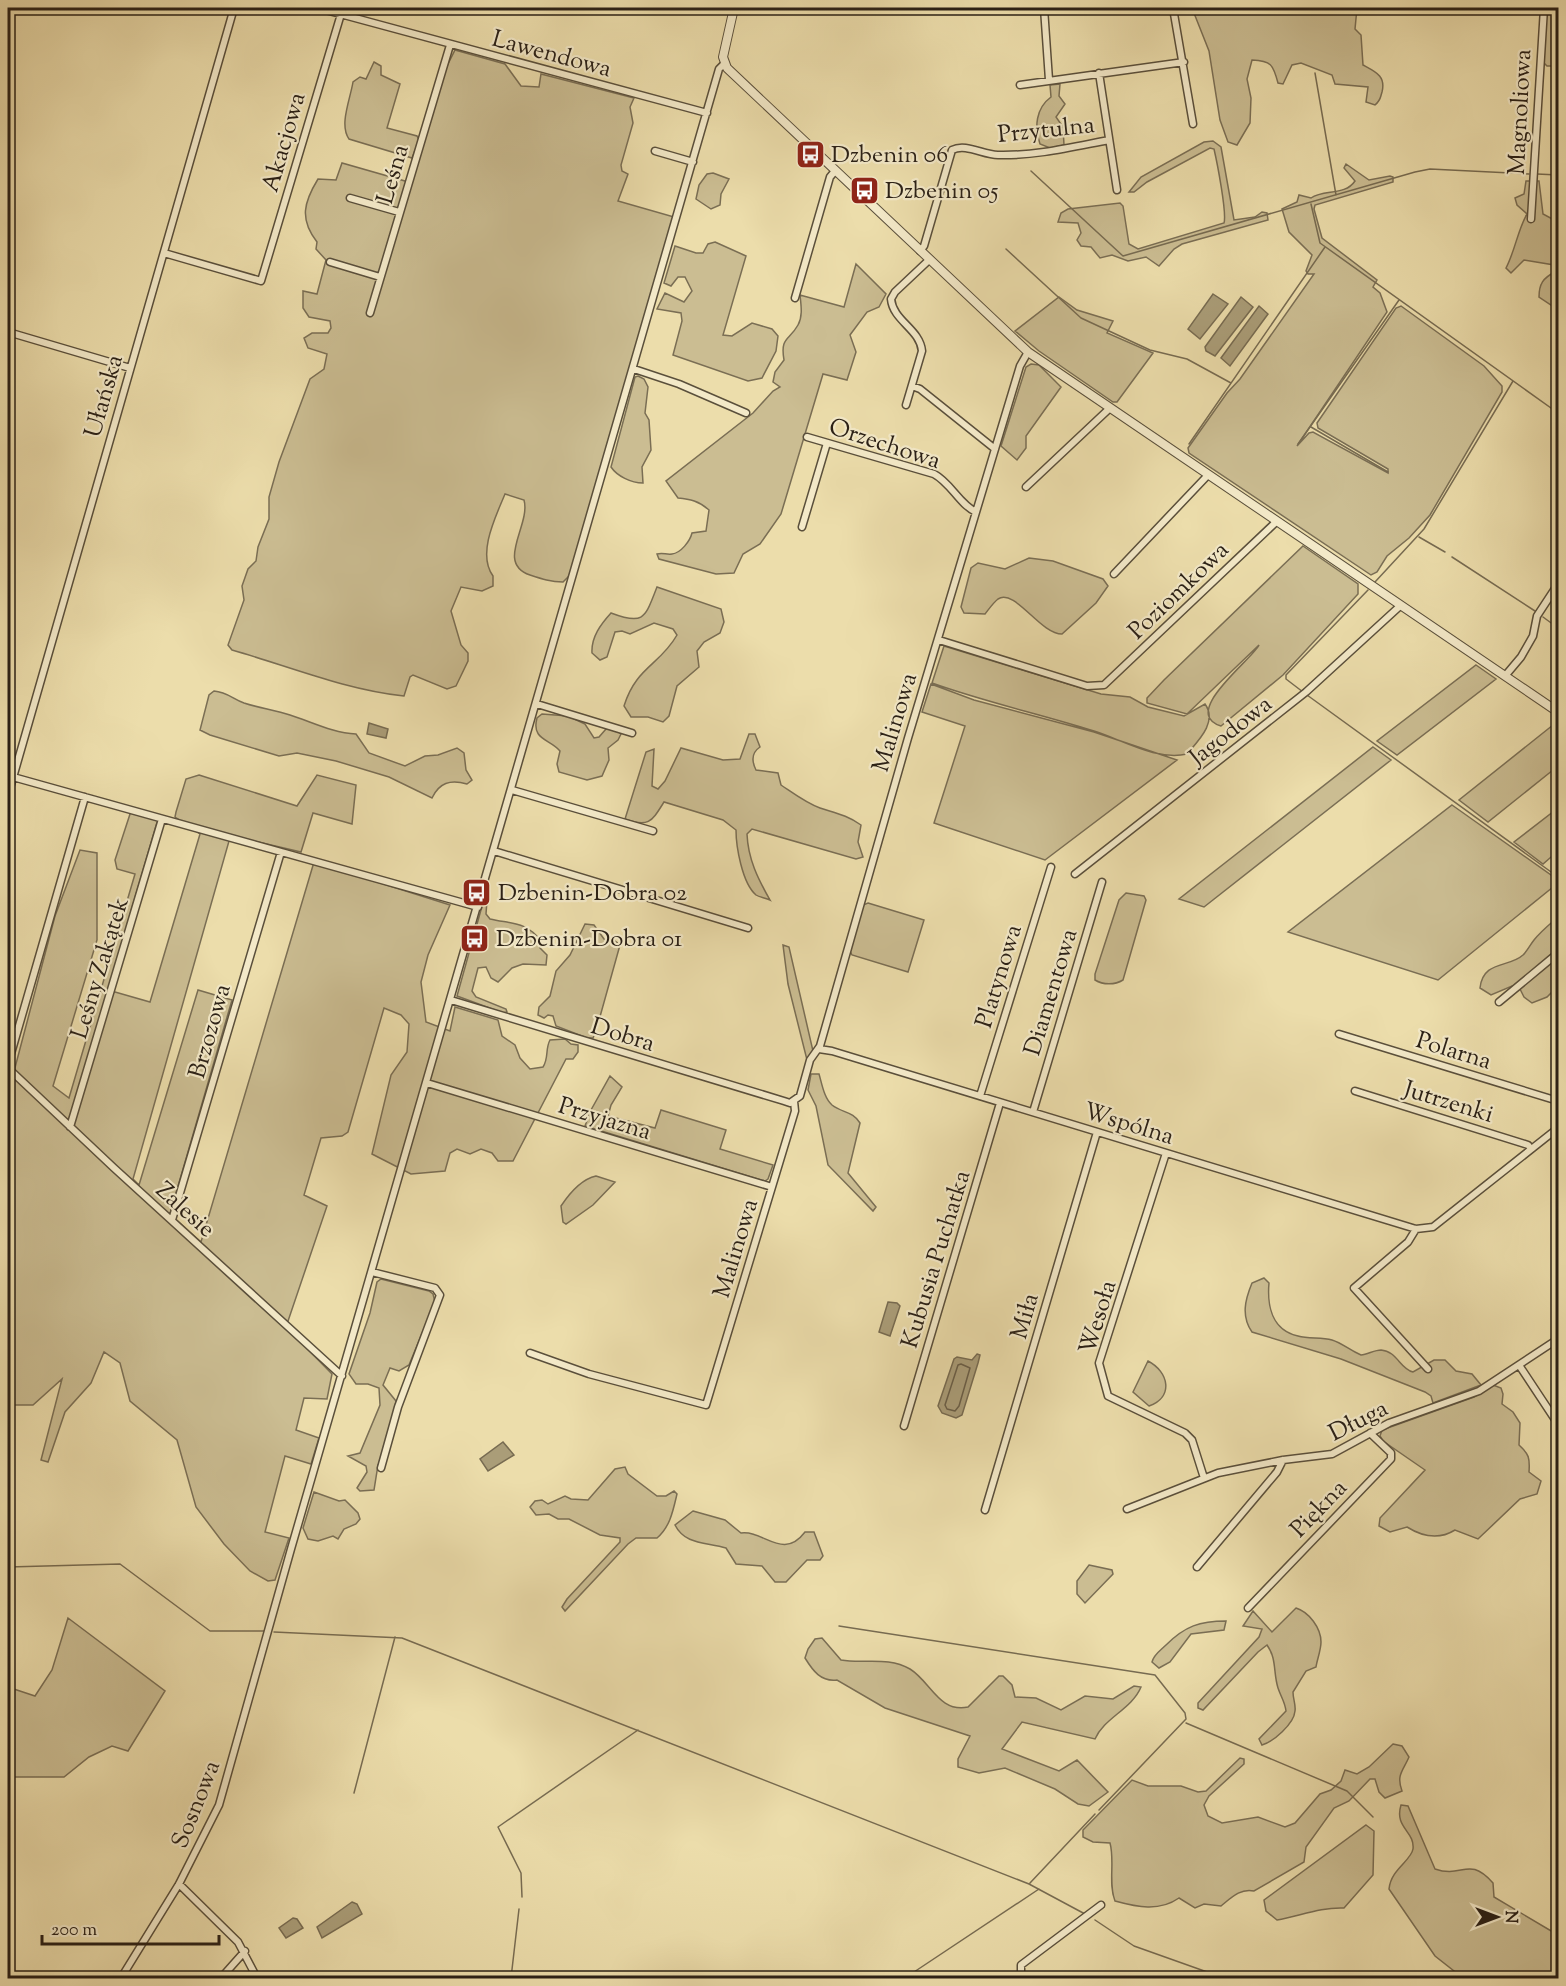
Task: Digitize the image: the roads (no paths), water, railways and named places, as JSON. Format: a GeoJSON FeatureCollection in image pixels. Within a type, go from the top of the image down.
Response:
{"type":"FeatureCollection","features":[{"type":"Feature","properties":{"kind":"street"},"geometry":{"type":"LineString","coordinates":[[8,18],[10,8]]}},
{"type":"Feature","properties":{"kind":"street","name":"Ułańska"},"geometry":{"type":"LineString","coordinates":[[8,795],[234,8]]}},
{"type":"Feature","properties":{"kind":"street","name":"Lawendowa"},"geometry":{"type":"LineString","coordinates":[[318,8],[707,112]]}},
{"type":"Feature","properties":{"kind":"street"},"geometry":{"type":"LineString","coordinates":[[734,8],[724,51],[724,64],[1028,352],[1558,712]]}},
{"type":"Feature","properties":{"kind":"street"},"geometry":{"type":"LineString","coordinates":[[1044,8],[1049,80]]}},
{"type":"Feature","properties":{"kind":"street"},"geometry":{"type":"LineString","coordinates":[[1173,8],[1193,124]]}},
{"type":"Feature","properties":{"kind":"street","name":"Magnoliowa"},"geometry":{"type":"LineString","coordinates":[[1531,219],[1544,8]]}},
{"type":"Feature","properties":{"kind":"street","name":"Akacjowa"},"geometry":{"type":"LineString","coordinates":[[164,253],[261,281],[341,14]]}},
{"type":"Feature","properties":{"kind":"street","name":"Leśna"},"geometry":{"type":"LineString","coordinates":[[370,313],[450,45]]}},
{"type":"Feature","properties":{"kind":"street"},"geometry":{"type":"LineString","coordinates":[[1020,86],[1184,62]]}},
{"type":"Feature","properties":{"kind":"street","name":"Sosnowa"},"geometry":{"type":"LineString","coordinates":[[121,1978],[179,1884],[219,1805],[719,69],[724,64]]}},
{"type":"Feature","properties":{"kind":"street"},"geometry":{"type":"LineString","coordinates":[[1099,73],[1117,190]]}},
{"type":"Feature","properties":{"kind":"street","name":"Przytulna"},"geometry":{"type":"LineString","coordinates":[[920,251],[924,246],[952,150],[965,148],[1005,155],[1061,150],[1109,140]]}},
{"type":"Feature","properties":{"kind":"street"},"geometry":{"type":"LineString","coordinates":[[654,151],[693,162]]}},
{"type":"Feature","properties":{"kind":"street"},"geometry":{"type":"LineString","coordinates":[[795,298],[830,177],[835,171]]}},
{"type":"Feature","properties":{"kind":"street"},"geometry":{"type":"LineString","coordinates":[[350,198],[399,212]]}},
{"type":"Feature","properties":{"kind":"street"},"geometry":{"type":"LineString","coordinates":[[906,405],[922,351],[921,343],[897,314],[891,299],[895,292],[929,260]]}},
{"type":"Feature","properties":{"kind":"street"},"geometry":{"type":"LineString","coordinates":[[330,262],[380,277]]}},
{"type":"Feature","properties":{"kind":"street"},"geometry":{"type":"LineString","coordinates":[[8,332],[130,368]]}},
{"type":"Feature","properties":{"kind":"street","name":"Malinowa"},"geometry":{"type":"LineString","coordinates":[[530,1353],[589,1374],[706,1405],[795,1111],[794,1101],[800,1096],[810,1060],[819,1050],[824,1024],[879,847],[898,771],[1020,366],[1028,352]]}},
{"type":"Feature","properties":{"kind":"street"},"geometry":{"type":"LineString","coordinates":[[634,369],[678,384],[746,413]]}},
{"type":"Feature","properties":{"kind":"street"},"geometry":{"type":"LineString","coordinates":[[912,386],[995,449]]}},
{"type":"Feature","properties":{"kind":"street"},"geometry":{"type":"LineString","coordinates":[[1026,487],[1110,408]]}},
{"type":"Feature","properties":{"kind":"street","name":"Orzechowa"},"geometry":{"type":"LineString","coordinates":[[807,437],[934,474],[946,483],[970,509],[976,512]]}},
{"type":"Feature","properties":{"kind":"street"},"geometry":{"type":"LineString","coordinates":[[802,527],[827,443]]}},
{"type":"Feature","properties":{"kind":"street"},"geometry":{"type":"LineString","coordinates":[[1114,574],[1209,475]]}},
{"type":"Feature","properties":{"kind":"street","name":"Poziomkowa"},"geometry":{"type":"LineString","coordinates":[[939,640],[1087,686],[1104,685],[1276,522]]}},
{"type":"Feature","properties":{"kind":"street"},"geometry":{"type":"LineString","coordinates":[[1505,676],[1526,650],[1533,636],[1537,616],[1558,584]]}},
{"type":"Feature","properties":{"kind":"street","name":"Jagodowa"},"geometry":{"type":"LineString","coordinates":[[1076,874],[1306,692],[1400,606]]}},
{"type":"Feature","properties":{"kind":"street"},"geometry":{"type":"LineString","coordinates":[[537,704],[632,733]]}},
{"type":"Feature","properties":{"kind":"street"},"geometry":{"type":"LineString","coordinates":[[13,777],[478,907]]}},
{"type":"Feature","properties":{"kind":"street"},"geometry":{"type":"LineString","coordinates":[[512,790],[653,831]]}},
{"type":"Feature","properties":{"kind":"street"},"geometry":{"type":"LineString","coordinates":[[8,1066],[85,797]]}},
{"type":"Feature","properties":{"kind":"street","name":"Leśny Zakątek"},"geometry":{"type":"LineString","coordinates":[[70,1127],[162,819]]}},
{"type":"Feature","properties":{"kind":"street"},"geometry":{"type":"LineString","coordinates":[[494,851],[748,928]]}},
{"type":"Feature","properties":{"kind":"street","name":"Brzozowa"},"geometry":{"type":"LineString","coordinates":[[172,1220],[281,852]]}},
{"type":"Feature","properties":{"kind":"street","name":"Platynowa"},"geometry":{"type":"LineString","coordinates":[[980,1096],[1051,867]]}},
{"type":"Feature","properties":{"kind":"street","name":"Diamentowa"},"geometry":{"type":"LineString","coordinates":[[1033,1112],[1102,882]]}},
{"type":"Feature","properties":{"kind":"street"},"geometry":{"type":"LineString","coordinates":[[1499,1002],[1558,953]]}},
{"type":"Feature","properties":{"kind":"street","name":"Dobra"},"geometry":{"type":"LineString","coordinates":[[451,1000],[784,1101],[794,1101]]}},
{"type":"Feature","properties":{"kind":"street","name":"Polarna"},"geometry":{"type":"LineString","coordinates":[[1339,1034],[1558,1101]]}},
{"type":"Feature","properties":{"kind":"street","name":"Wspólna"},"geometry":{"type":"LineString","coordinates":[[819,1050],[832,1051],[1416,1229]]}},
{"type":"Feature","properties":{"kind":"street","name":"Zalesie"},"geometry":{"type":"LineString","coordinates":[[8,1066],[70,1127],[342,1376]]}},
{"type":"Feature","properties":{"kind":"street","name":"Przyjazna"},"geometry":{"type":"LineString","coordinates":[[427,1083],[772,1187]]}},
{"type":"Feature","properties":{"kind":"street","name":"Jutrzenki"},"geometry":{"type":"LineString","coordinates":[[1355,1090],[1528,1145],[1531,1149]]}},
{"type":"Feature","properties":{"kind":"street","name":"Kubusia Puchatka"},"geometry":{"type":"LineString","coordinates":[[904,1426],[1000,1102]]}},
{"type":"Feature","properties":{"kind":"street"},"geometry":{"type":"LineString","coordinates":[[1428,1369],[1354,1288],[1408,1242],[1416,1229],[1433,1227],[1558,1128]]}},
{"type":"Feature","properties":{"kind":"street","name":"Miła"},"geometry":{"type":"LineString","coordinates":[[985,1510],[1097,1132]]}},
{"type":"Feature","properties":{"kind":"street","name":"Wesoła"},"geometry":{"type":"LineString","coordinates":[[1167,1153],[1099,1363],[1108,1396],[1185,1433],[1192,1440],[1204,1478]]}},
{"type":"Feature","properties":{"kind":"street"},"geometry":{"type":"LineString","coordinates":[[372,1272],[435,1288],[440,1295],[398,1407],[381,1468]]}},
{"type":"Feature","properties":{"kind":"street","name":"Długa"},"geometry":{"type":"LineString","coordinates":[[1127,1509],[1204,1478],[1283,1460],[1332,1454],[1410,1414],[1468,1396],[1558,1339]]}},
{"type":"Feature","properties":{"kind":"street"},"geometry":{"type":"LineString","coordinates":[[1519,1365],[1558,1424]]}},
{"type":"Feature","properties":{"kind":"street","name":"Piękna"},"geometry":{"type":"LineString","coordinates":[[1248,1608],[1391,1459],[1391,1453],[1370,1433]]}},
{"type":"Feature","properties":{"kind":"street"},"geometry":{"type":"LineString","coordinates":[[1197,1568],[1277,1472],[1283,1460]]}},
{"type":"Feature","properties":{"kind":"street"},"geometry":{"type":"LineString","coordinates":[[179,1884],[245,1951],[257,1978]]}},
{"type":"Feature","properties":{"kind":"street"},"geometry":{"type":"LineString","coordinates":[[1025,1978],[1020,1969],[1027,1960],[1101,1905]]}},
{"type":"Feature","properties":{"kind":"street"},"geometry":{"type":"LineString","coordinates":[[221,1978],[245,1951]]}},
{"type":"Feature","properties":{"kind":"water"},"geometry":{"type":"Polygon","coordinates":[[[1213,294],[1228,304],[1200,339],[1188,329],[1213,294]]]}},
{"type":"Feature","properties":{"kind":"water"},"geometry":{"type":"Polygon","coordinates":[[[1241,297],[1253,307],[1215,356],[1206,351],[1205,347],[1241,297]]]}},
{"type":"Feature","properties":{"kind":"water"},"geometry":{"type":"Polygon","coordinates":[[[1259,306],[1268,314],[1230,366],[1221,358],[1259,306]]]}},
{"type":"Feature","properties":{"kind":"water"},"geometry":{"type":"Polygon","coordinates":[[[369,723],[388,729],[386,738],[367,734],[369,723]]]}},
{"type":"Feature","properties":{"kind":"water"},"geometry":{"type":"Polygon","coordinates":[[[888,1302],[897,1303],[900,1306],[890,1336],[879,1332],[888,1302]]]}},
{"type":"Feature","properties":{"kind":"water"},"geometry":{"type":"Polygon","coordinates":[[[977,1354],[980,1355],[962,1415],[956,1418],[942,1413],[938,1406],[954,1359],[957,1357],[972,1360],[977,1354]]]}},
{"type":"Feature","properties":{"kind":"water"},"geometry":{"type":"Polygon","coordinates":[[[503,1442],[514,1455],[488,1471],[480,1459],[503,1442]]]}},
{"type":"Feature","properties":{"kind":"water"},"geometry":{"type":"Polygon","coordinates":[[[352,1902],[357,1904],[362,1914],[322,1938],[317,1927],[352,1902]]]}},
{"type":"Feature","properties":{"kind":"water"},"geometry":{"type":"Polygon","coordinates":[[[293,1918],[297,1919],[303,1928],[286,1938],[279,1928],[293,1918]]]}},
{"type":"Feature","properties":{"kind":"waterway"},"geometry":{"type":"LineString","coordinates":[[1315,73],[1336,195]]}},
{"type":"Feature","properties":{"kind":"waterway"},"geometry":{"type":"LineString","coordinates":[[1031,171],[1123,256],[1415,172],[1430,169],[1529,174]]}},
{"type":"Feature","properties":{"kind":"waterway"},"geometry":{"type":"LineString","coordinates":[[1537,174],[1558,175]]}},
{"type":"Feature","properties":{"kind":"waterway"},"geometry":{"type":"LineString","coordinates":[[1311,204],[1320,243],[1558,413]]}},
{"type":"Feature","properties":{"kind":"waterway"},"geometry":{"type":"LineString","coordinates":[[1189,444],[1325,247]]}},
{"type":"Feature","properties":{"kind":"waterway"},"geometry":{"type":"LineString","coordinates":[[1006,249],[1081,318],[1150,350],[1187,359],[1231,383]]}},
{"type":"Feature","properties":{"kind":"waterway"},"geometry":{"type":"LineString","coordinates":[[1298,444],[1399,300]]}},
{"type":"Feature","properties":{"kind":"waterway"},"geometry":{"type":"LineString","coordinates":[[1375,582],[1424,529],[1513,381]]}},
{"type":"Feature","properties":{"kind":"waterway"},"geometry":{"type":"LineString","coordinates":[[1311,427],[1388,472]]}},
{"type":"Feature","properties":{"kind":"waterway"},"geometry":{"type":"LineString","coordinates":[[1419,537],[1445,552]]}},
{"type":"Feature","properties":{"kind":"waterway"},"geometry":{"type":"LineString","coordinates":[[1452,557],[1535,611]]}},
{"type":"Feature","properties":{"kind":"waterway"},"geometry":{"type":"LineString","coordinates":[[1303,692],[1286,679],[1286,675],[1368,590]]}},
{"type":"Feature","properties":{"kind":"waterway"},"geometry":{"type":"LineString","coordinates":[[1543,617],[1558,628]]}},
{"type":"Feature","properties":{"kind":"waterway"},"geometry":{"type":"LineString","coordinates":[[1307,695],[1558,877]]}},
{"type":"Feature","properties":{"kind":"waterway"},"geometry":{"type":"LineString","coordinates":[[8,1567],[120,1564],[210,1631],[264,1631]]}},
{"type":"Feature","properties":{"kind":"waterway"},"geometry":{"type":"LineString","coordinates":[[839,1626],[1155,1675],[1185,1713],[1186,1719],[1099,1810]]}},
{"type":"Feature","properties":{"kind":"waterway"},"geometry":{"type":"LineString","coordinates":[[274,1632],[402,1638],[1029,1884],[1085,1914]]}},
{"type":"Feature","properties":{"kind":"waterway"},"geometry":{"type":"LineString","coordinates":[[354,1793],[395,1637]]}},
{"type":"Feature","properties":{"kind":"waterway"},"geometry":{"type":"LineString","coordinates":[[1186,1723],[1347,1791],[1373,1817]]}},
{"type":"Feature","properties":{"kind":"waterway"},"geometry":{"type":"LineString","coordinates":[[522,1897],[521,1873],[498,1827],[638,1730]]}},
{"type":"Feature","properties":{"kind":"waterway"},"geometry":{"type":"LineString","coordinates":[[1030,1883],[1095,1814]]}},
{"type":"Feature","properties":{"kind":"waterway"},"geometry":{"type":"LineString","coordinates":[[905,1978],[1039,1889]]}},
{"type":"Feature","properties":{"kind":"waterway"},"geometry":{"type":"LineString","coordinates":[[511,1978],[519,1909]]}},
{"type":"Feature","properties":{"kind":"waterway"},"geometry":{"type":"LineString","coordinates":[[1095,1920],[1134,1946],[1224,1978]]}},
{"type":"Feature","properties":{"kind":"place","name":"Dzbenin 06"},"geometry":{"type":"Point","coordinates":[810,154]}},
{"type":"Feature","properties":{"kind":"place","name":"Dzbenin 05"},"geometry":{"type":"Point","coordinates":[864,190]}},
{"type":"Feature","properties":{"kind":"place","name":"Dzbenin-Dobra 02"},"geometry":{"type":"Point","coordinates":[477,892]}},
{"type":"Feature","properties":{"kind":"place","name":"Dzbenin-Dobra 01"},"geometry":{"type":"Point","coordinates":[475,938]}}]}
